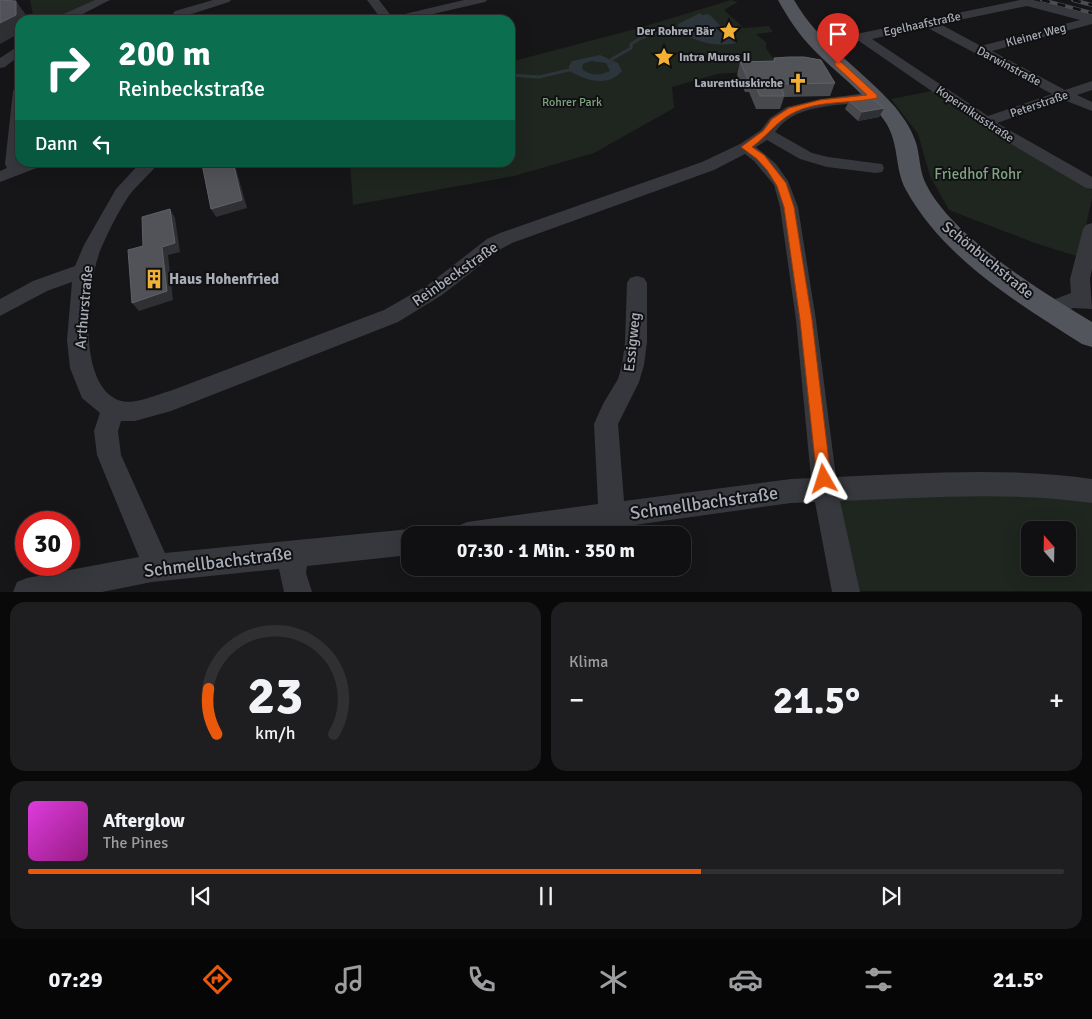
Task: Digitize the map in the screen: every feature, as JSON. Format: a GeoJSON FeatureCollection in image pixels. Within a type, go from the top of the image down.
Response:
{"type":"FeatureCollection","features":[{"type":"Feature","properties":{"kind":"main road","name":"Schönbuchstraße"},"geometry":{"type":"LineString","coordinates":[[786,0],[799,24],[874,96],[897,123],[904,137],[916,188],[941,224],[981,258],[1052,310],[1092,336]]}},
{"type":"Feature","properties":{"kind":"street"},"geometry":{"type":"LineString","coordinates":[[72,15],[104,0]]}},
{"type":"Feature","properties":{"kind":"street"},"geometry":{"type":"LineString","coordinates":[[179,14],[204,3],[225,0]]}},
{"type":"Feature","properties":{"kind":"street"},"geometry":{"type":"LineString","coordinates":[[373,0],[384,15]]}},
{"type":"Feature","properties":{"kind":"street"},"geometry":{"type":"LineString","coordinates":[[412,15],[481,0]]}},
{"type":"Feature","properties":{"kind":"street","name":"Egelhaafstraße"},"geometry":{"type":"LineString","coordinates":[[818,44],[861,37],[1027,2],[1092,19]]}},
{"type":"Feature","properties":{"kind":"street","name":"Kleiner Weg"},"geometry":{"type":"LineString","coordinates":[[981,50],[1092,19]]}},
{"type":"Feature","properties":{"kind":"street","name":"Darwinstraße"},"geometry":{"type":"LineString","coordinates":[[928,23],[1065,95],[1092,107]]}},
{"type":"Feature","properties":{"kind":"street","name":"Kopernikusstraße"},"geometry":{"type":"LineString","coordinates":[[861,37],[986,122],[1092,184]]}},
{"type":"Feature","properties":{"kind":"street"},"geometry":{"type":"LineString","coordinates":[[11,71],[0,64],[15,54]]}},
{"type":"Feature","properties":{"kind":"street","name":"Peterstraße"},"geometry":{"type":"LineString","coordinates":[[986,122],[1092,85]]}},
{"type":"Feature","properties":{"kind":"street","name":"Reinbeckstraße"},"geometry":{"type":"LineString","coordinates":[[113,410],[135,411],[171,401],[391,316],[435,290],[500,241],[708,166],[746,147],[766,132],[775,121],[792,110],[820,103],[874,96]]}},
{"type":"Feature","properties":{"kind":"street"},"geometry":{"type":"LineString","coordinates":[[766,132],[806,156],[827,162],[876,168]]}},
{"type":"Feature","properties":{"kind":"street"},"geometry":{"type":"LineString","coordinates":[[15,143],[13,164],[17,170]]}},
{"type":"Feature","properties":{"kind":"street"},"geometry":{"type":"LineString","coordinates":[[746,147],[760,157],[770,168],[782,185],[789,207],[806,320],[825,490],[846,592]]}},
{"type":"Feature","properties":{"kind":"street"},"geometry":{"type":"LineString","coordinates":[[0,177],[24,167]]}},
{"type":"Feature","properties":{"kind":"street","name":"Arthurstraße"},"geometry":{"type":"LineString","coordinates":[[113,410],[90,391],[81,368],[78,340],[84,271],[93,245],[122,193],[146,167]]}},
{"type":"Feature","properties":{"kind":"street"},"geometry":{"type":"LineString","coordinates":[[1052,310],[1066,300],[1087,299],[1080,279],[1092,229]]}},
{"type":"Feature","properties":{"kind":"street"},"geometry":{"type":"LineString","coordinates":[[0,308],[40,286],[84,271]]}},
{"type":"Feature","properties":{"kind":"street","name":"Essigweg"},"geometry":{"type":"LineString","coordinates":[[612,516],[606,424],[610,411],[630,377],[634,352],[637,283]]}},
{"type":"Feature","properties":{"kind":"street"},"geometry":{"type":"LineString","coordinates":[[113,410],[106,431],[108,454],[153,558],[152,568]]}},
{"type":"Feature","properties":{"kind":"street","name":"Schmellbachstraße"},"geometry":{"type":"LineString","coordinates":[[536,526],[791,492],[987,483],[1057,486],[1092,491]]}},
{"type":"Feature","properties":{"kind":"street","name":"Schmellbachstraße"},"geometry":{"type":"LineString","coordinates":[[27,592],[152,568],[401,543]]}},
{"type":"Feature","properties":{"kind":"street"},"geometry":{"type":"LineString","coordinates":[[294,553],[292,573],[298,592]]}},
{"type":"Feature","properties":{"kind":"green space"},"geometry":{"type":"Polygon","coordinates":[[[30,0],[104,0],[72,15],[33,15],[30,0]]]}},
{"type":"Feature","properties":{"kind":"green space","name":"Rohrer Park"},"geometry":{"type":"Polygon","coordinates":[[[731,0],[738,2],[724,10],[744,28],[769,26],[773,32],[756,34],[766,42],[766,48],[779,67],[761,71],[717,74],[672,87],[674,108],[594,153],[514,176],[353,205],[350,167],[515,167],[515,61],[639,28],[731,0]]]}},
{"type":"Feature","properties":{"kind":"green space","name":"Friedhof Rohr"},"geometry":{"type":"Polygon","coordinates":[[[932,91],[993,133],[1092,190],[1092,198],[1079,257],[1032,242],[949,210],[930,176],[918,134],[891,99],[932,91]]]}},
{"type":"Feature","properties":{"kind":"green space"},"geometry":{"type":"Polygon","coordinates":[[[825,490],[1092,491],[1092,591],[859,591],[825,490]]]}},
{"type":"Feature","properties":{"kind":"shaded area"},"geometry":{"type":"Polygon","coordinates":[[[700,13],[702,15],[709,14],[737,43],[721,45],[707,43],[679,32],[678,24],[700,13]]]}},
{"type":"Feature","properties":{"kind":"shaded area"},"geometry":{"type":"Polygon","coordinates":[[[600,55],[618,63],[622,71],[610,79],[596,81],[569,71],[572,61],[600,55]],[[591,61],[583,64],[582,69],[592,74],[603,74],[610,71],[606,63],[591,61]]]}},
{"type":"Feature","properties":{"kind":"building"},"geometry":{"type":"Polygon","coordinates":[[[0,0],[16,1],[16,15],[0,23],[0,0]]]}},
{"type":"Feature","properties":{"kind":"building"},"geometry":{"type":"Polygon","coordinates":[[[789,57],[821,60],[835,83],[781,84],[784,96],[760,96],[753,79],[748,79],[740,62],[775,61],[774,58],[789,57]]]}},
{"type":"Feature","properties":{"kind":"building"},"geometry":{"type":"Polygon","coordinates":[[[870,97],[884,108],[862,112],[849,101],[870,97]]]}},
{"type":"Feature","properties":{"kind":"building"},"geometry":{"type":"Polygon","coordinates":[[[203,167],[234,167],[242,200],[211,209],[203,167]]]}},
{"type":"Feature","properties":{"kind":"building"},"geometry":{"type":"Polygon","coordinates":[[[170,209],[175,243],[162,247],[167,291],[132,303],[128,250],[143,246],[142,217],[170,209]]]}},
{"type":"Feature","properties":{"kind":"waterway"},"geometry":{"type":"LineString","coordinates":[[612,59],[631,48],[631,44],[648,35],[660,32],[679,32]]}},
{"type":"Feature","properties":{"kind":"waterway"},"geometry":{"type":"LineString","coordinates":[[515,75],[539,77],[569,70]]}},
{"type":"Feature","properties":{"kind":"railway"},"geometry":{"type":"LineString","coordinates":[[1042,0],[1092,13]]}},
{"type":"Feature","properties":{"kind":"railway"},"geometry":{"type":"LineString","coordinates":[[1073,0],[1092,5]]}},
{"type":"Feature","properties":{"kind":"place","name":"Der Rohrer Bär"},"geometry":{"type":"Point","coordinates":[729,31]}},
{"type":"Feature","properties":{"kind":"place","name":"Intra Muros II"},"geometry":{"type":"Point","coordinates":[664,57]}},
{"type":"Feature","properties":{"kind":"place","name":"Laurentiuskirche"},"geometry":{"type":"Point","coordinates":[798,83]}},
{"type":"Feature","properties":{"kind":"place","name":"Haus Hohenfried"},"geometry":{"type":"Point","coordinates":[154,279]}},
{"type":"Feature","properties":{"kind":"route"},"geometry":{"type":"LineString","coordinates":[[824,479],[806,320],[789,207],[782,185],[770,168],[760,157],[746,147],[766,132],[775,121],[792,110],[820,103],[874,96],[838,64]]}}]}
